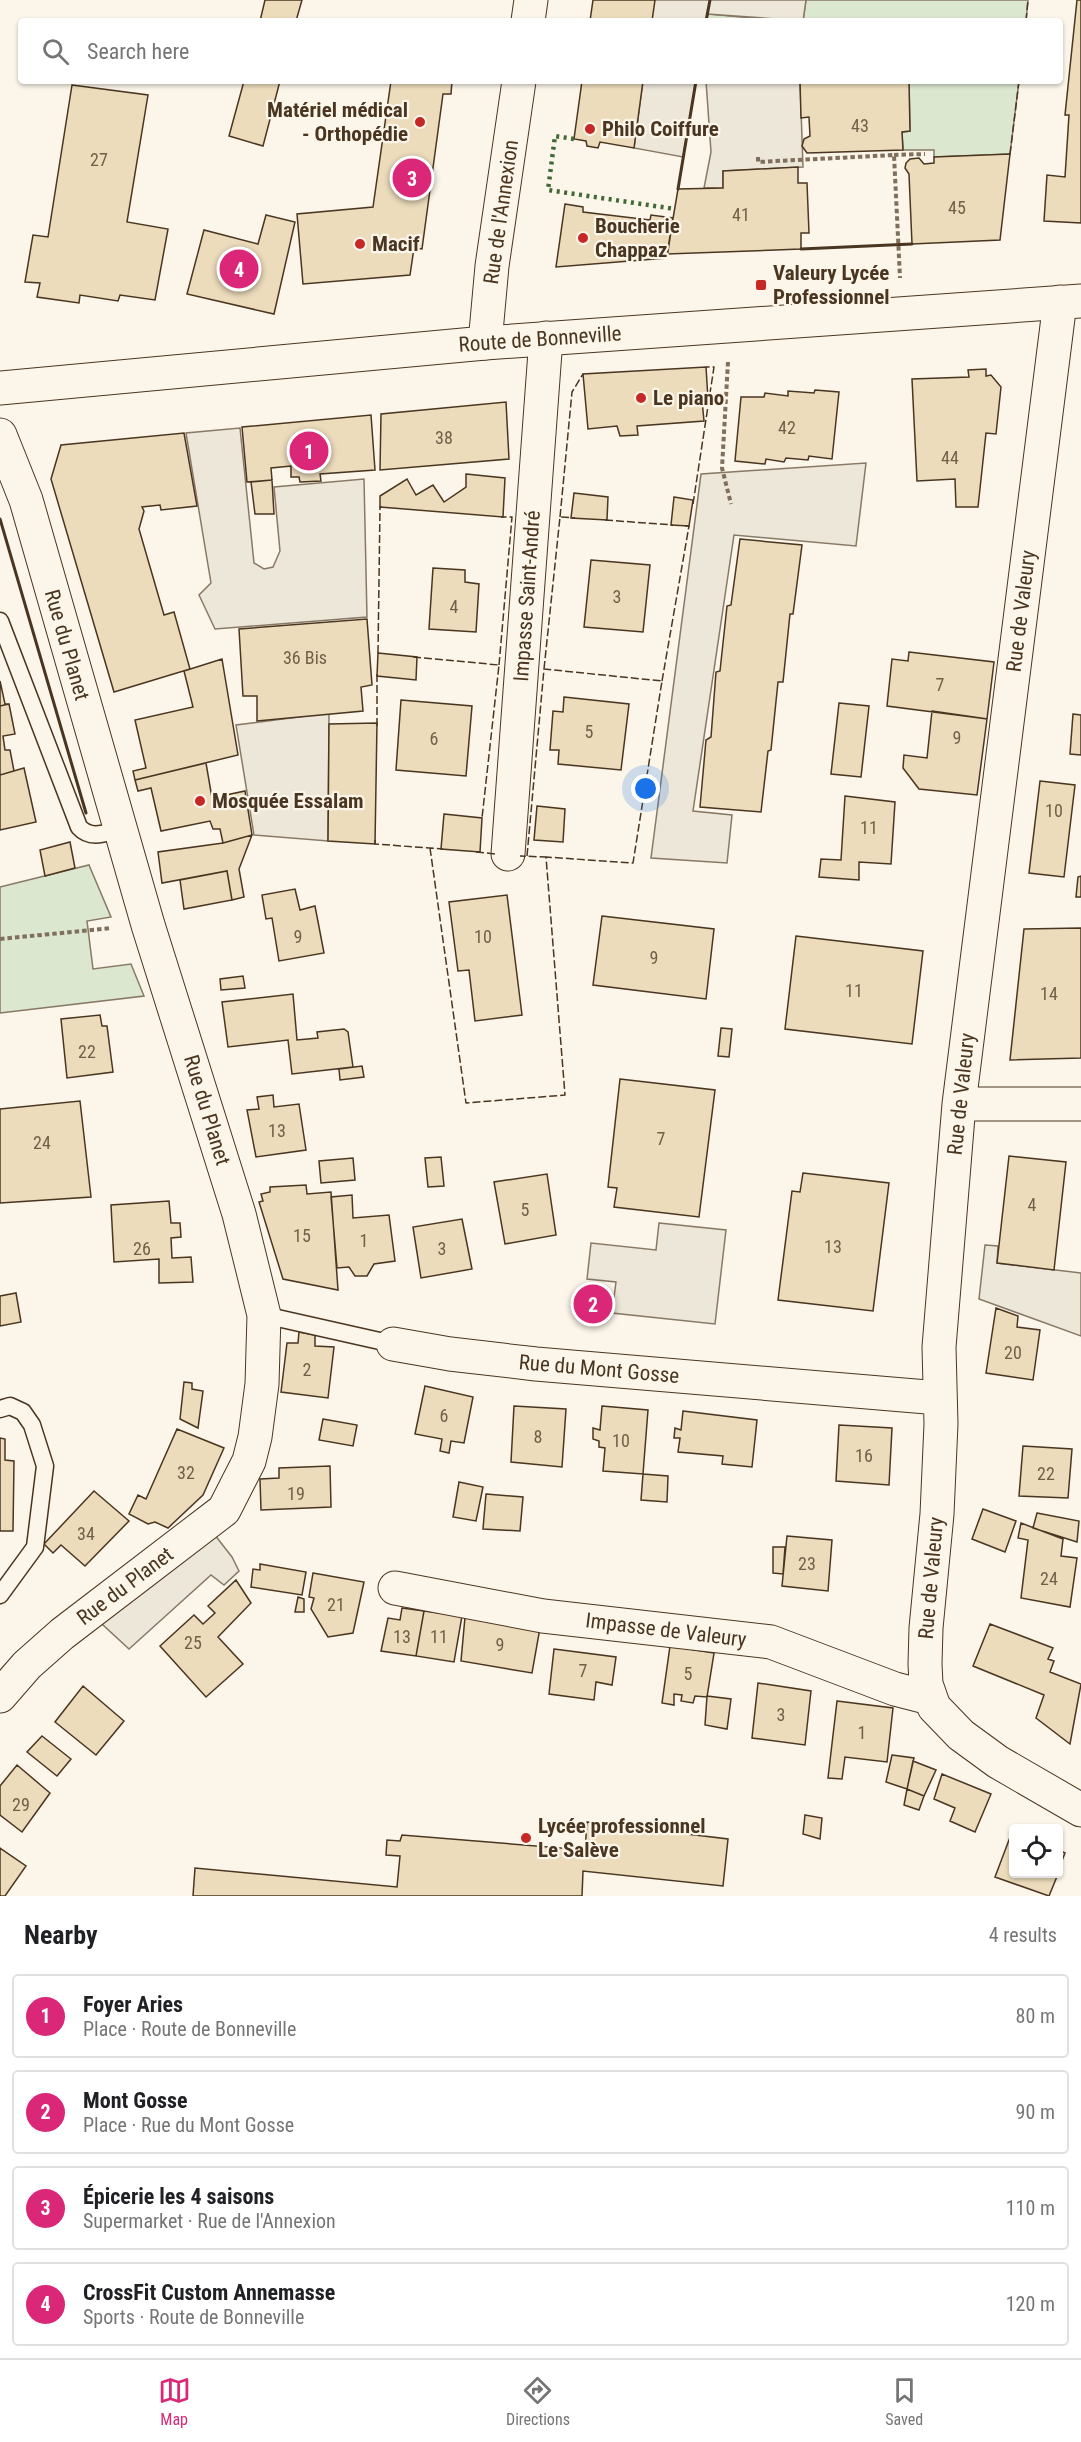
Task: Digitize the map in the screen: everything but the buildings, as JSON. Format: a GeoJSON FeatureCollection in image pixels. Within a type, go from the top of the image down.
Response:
{"type":"FeatureCollection","features":[{"type":"Feature","properties":{"kind":"street"},"geometry":{"type":"LineString","coordinates":[[528,18],[531,0]]}},
{"type":"Feature","properties":{"kind":"street","name":"Rue de l'Annexion"},"geometry":{"type":"LineString","coordinates":[[485,343],[492,266],[519,84]]}},
{"type":"Feature","properties":{"kind":"street","name":"Route de Bonneville"},"geometry":{"type":"LineString","coordinates":[[0,388],[546,338],[1070,302]]}},
{"type":"Feature","properties":{"kind":"street","name":"Rue de Valeury"},"geometry":{"type":"LineString","coordinates":[[1070,302],[958,1104],[939,1347],[941,1424],[937,1514],[926,1628],[926,1674],[930,1698],[942,1717],[961,1735],[998,1762],[1081,1810]]}},
{"type":"Feature","properties":{"kind":"street","name":"Impasse Saint-André"},"geometry":{"type":"LineString","coordinates":[[508,854],[546,338]]}},
{"type":"Feature","properties":{"kind":"street","name":"Rue du Planet"},"geometry":{"type":"LineString","coordinates":[[0,1696],[27,1665],[62,1634],[224,1510],[242,1479],[254,1444],[262,1384],[264,1315],[239,1214],[148,925],[26,500],[1,443]]}},
{"type":"Feature","properties":{"kind":"street"},"geometry":{"type":"LineString","coordinates":[[958,1104],[1081,1104]]}},
{"type":"Feature","properties":{"kind":"street","name":"Rue du Mont Gosse"},"geometry":{"type":"LineString","coordinates":[[393,1344],[450,1354],[536,1364],[939,1398]]}},
{"type":"Feature","properties":{"kind":"street","name":"Impasse de Valeury"},"geometry":{"type":"LineString","coordinates":[[395,1588],[543,1616],[771,1642],[895,1689],[930,1698]]}},
{"type":"Feature","properties":{"kind":"lane"},"geometry":{"type":"LineString","coordinates":[[1,627],[79,828],[90,835],[98,836],[120,829]]}},
{"type":"Feature","properties":{"kind":"lane","name":"Rue du Mont Gosse"},"geometry":{"type":"LineString","coordinates":[[264,1315],[393,1344]]}},
{"type":"Feature","properties":{"kind":"lane"},"geometry":{"type":"LineString","coordinates":[[0,1409],[10,1406],[24,1412],[32,1425],[45,1466],[35,1547],[0,1595]]}},
{"type":"Feature","properties":{"kind":"path"},"geometry":{"type":"LineString","coordinates":[[758,157],[758,162],[926,154]]}},
{"type":"Feature","properties":{"kind":"path"},"geometry":{"type":"LineString","coordinates":[[894,155],[902,315]]}},
{"type":"Feature","properties":{"kind":"path"},"geometry":{"type":"LineString","coordinates":[[730,325],[722,468],[731,504]]}},
{"type":"Feature","properties":{"kind":"path"},"geometry":{"type":"LineString","coordinates":[[0,939],[148,925]]}},
{"type":"Feature","properties":{"kind":"green space"},"geometry":{"type":"Polygon","coordinates":[[[806,0],[1028,0],[1026,18],[803,18],[806,0]]]}},
{"type":"Feature","properties":{"kind":"green space"},"geometry":{"type":"Polygon","coordinates":[[[708,14],[753,18],[707,18],[708,14]]]}},
{"type":"Feature","properties":{"kind":"green space"},"geometry":{"type":"Polygon","coordinates":[[[909,84],[1019,84],[1010,154],[934,157],[934,150],[903,150],[902,132],[910,131],[909,84]]]}},
{"type":"Feature","properties":{"kind":"green space"},"geometry":{"type":"Polygon","coordinates":[[[89,865],[111,917],[87,921],[93,969],[131,964],[144,996],[0,1013],[0,887],[89,865]]]}},
{"type":"Feature","properties":{"kind":"shaded area"},"geometry":{"type":"Polygon","coordinates":[[[654,0],[806,0],[803,18],[708,14],[707,18],[651,18],[654,0]]]}},
{"type":"Feature","properties":{"kind":"shaded area"},"geometry":{"type":"Polygon","coordinates":[[[643,84],[695,84],[683,157],[634,148],[643,84]]]}},
{"type":"Feature","properties":{"kind":"shaded area"},"geometry":{"type":"Polygon","coordinates":[[[706,84],[800,84],[803,167],[723,171],[723,188],[704,188],[711,152],[706,84]]]}},
{"type":"Feature","properties":{"kind":"shaded area"},"geometry":{"type":"Polygon","coordinates":[[[240,428],[254,563],[264,569],[273,567],[280,551],[274,487],[364,479],[367,617],[215,629],[199,595],[211,583],[186,433],[240,428]]]}},
{"type":"Feature","properties":{"kind":"shaded area"},"geometry":{"type":"Polygon","coordinates":[[[866,463],[856,546],[734,535],[693,811],[732,815],[727,863],[651,858],[701,474],[866,463]]]}},
{"type":"Feature","properties":{"kind":"shaded area"},"geometry":{"type":"Polygon","coordinates":[[[329,713],[328,841],[254,835],[236,725],[329,713]]]}},
{"type":"Feature","properties":{"kind":"shaded area"},"geometry":{"type":"Polygon","coordinates":[[[659,1223],[726,1230],[715,1324],[612,1313],[616,1282],[587,1279],[591,1243],[656,1250],[659,1223]]]}},
{"type":"Feature","properties":{"kind":"shaded area"},"geometry":{"type":"Polygon","coordinates":[[[985,1245],[998,1246],[997,1263],[1081,1273],[1081,1336],[979,1299],[985,1245]]]}},
{"type":"Feature","properties":{"kind":"shaded area"},"geometry":{"type":"Polygon","coordinates":[[[207,1525],[232,1557],[239,1571],[224,1585],[211,1575],[129,1649],[89,1612],[207,1525]]]}},
{"type":"Feature","properties":{"kind":"hedge"},"geometry":{"type":"LineString","coordinates":[[574,139],[555,136],[548,190],[675,209]]}},
{"type":"Feature","properties":{"kind":"fence"},"geometry":{"type":"LineString","coordinates":[[1026,18],[1028,0]]}},
{"type":"Feature","properties":{"kind":"fence"},"geometry":{"type":"LineString","coordinates":[[1010,154],[1019,84]]}},
{"type":"Feature","properties":{"kind":"fence"},"geometry":{"type":"LineString","coordinates":[[693,504],[714,367],[706,367]]}},
{"type":"Feature","properties":{"kind":"fence"},"geometry":{"type":"LineString","coordinates":[[560,517],[572,392],[583,374]]}},
{"type":"Feature","properties":{"kind":"fence"},"geometry":{"type":"LineString","coordinates":[[378,653],[380,507],[382,507]]}},
{"type":"Feature","properties":{"kind":"fence"},"geometry":{"type":"LineString","coordinates":[[499,665],[512,517],[501,517]]}},
{"type":"Feature","properties":{"kind":"fence"},"geometry":{"type":"LineString","coordinates":[[544,669],[560,517],[575,518]]}},
{"type":"Feature","properties":{"kind":"fence"},"geometry":{"type":"LineString","coordinates":[[605,520],[673,525]]}},
{"type":"Feature","properties":{"kind":"fence"},"geometry":{"type":"LineString","coordinates":[[662,681],[689,526],[685,526]]}},
{"type":"Feature","properties":{"kind":"fence"},"geometry":{"type":"LineString","coordinates":[[413,657],[499,665],[482,818]]}},
{"type":"Feature","properties":{"kind":"fence"},"geometry":{"type":"LineString","coordinates":[[527,856],[544,669],[662,681],[633,863],[546,857]]}},
{"type":"Feature","properties":{"kind":"fence"},"geometry":{"type":"LineString","coordinates":[[377,672],[377,726]]}},
{"type":"Feature","properties":{"kind":"fence"},"geometry":{"type":"LineString","coordinates":[[375,840],[375,844],[443,849]]}},
{"type":"Feature","properties":{"kind":"fence"},"geometry":{"type":"LineString","coordinates":[[430,848],[466,1103],[565,1095],[546,857],[520,856]]}},
{"type":"Feature","properties":{"kind":"fence"},"geometry":{"type":"LineString","coordinates":[[476,852],[496,854]]}},
{"type":"Feature","properties":{"kind":"wall"},"geometry":{"type":"LineString","coordinates":[[707,18],[710,0]]}},
{"type":"Feature","properties":{"kind":"wall"},"geometry":{"type":"LineString","coordinates":[[678,189],[696,84]]}},
{"type":"Feature","properties":{"kind":"wall"},"geometry":{"type":"LineString","coordinates":[[801,249],[912,244]]}},
{"type":"Feature","properties":{"kind":"wall"},"geometry":{"type":"LineString","coordinates":[[0,519],[86,813]]}},
{"type":"Feature","properties":{"kind":"place","name":"Matériel médical - Orthopédie"},"geometry":{"type":"Point","coordinates":[420,122]}},
{"type":"Feature","properties":{"kind":"place","name":"Philo Coiffure"},"geometry":{"type":"Point","coordinates":[590,129]}},
{"type":"Feature","properties":{"kind":"place","name":"Épicerie les 4 saisons"},"geometry":{"type":"Point","coordinates":[412,178]}},
{"type":"Feature","properties":{"kind":"place","name":"Boucherie Chappaz"},"geometry":{"type":"Point","coordinates":[583,238]}},
{"type":"Feature","properties":{"kind":"place","name":"Macif"},"geometry":{"type":"Point","coordinates":[360,244]}},
{"type":"Feature","properties":{"kind":"place","name":"CrossFit Custom Annemasse"},"geometry":{"type":"Point","coordinates":[239,269]}},
{"type":"Feature","properties":{"kind":"place","name":"Valeury Lycée Professionnel"},"geometry":{"type":"Point","coordinates":[761,285]}},
{"type":"Feature","properties":{"kind":"place","name":"Le piano"},"geometry":{"type":"Point","coordinates":[641,398]}},
{"type":"Feature","properties":{"kind":"place","name":"Foyer Aries"},"geometry":{"type":"Point","coordinates":[309,451]}},
{"type":"Feature","properties":{"kind":"place","name":"Mosquée Essalam"},"geometry":{"type":"Point","coordinates":[200,801]}},
{"type":"Feature","properties":{"kind":"place","name":"Mont Gosse"},"geometry":{"type":"Point","coordinates":[593,1304]}},
{"type":"Feature","properties":{"kind":"place","name":"Lycée professionnel Le Salève"},"geometry":{"type":"Point","coordinates":[526,1838]}}]}
